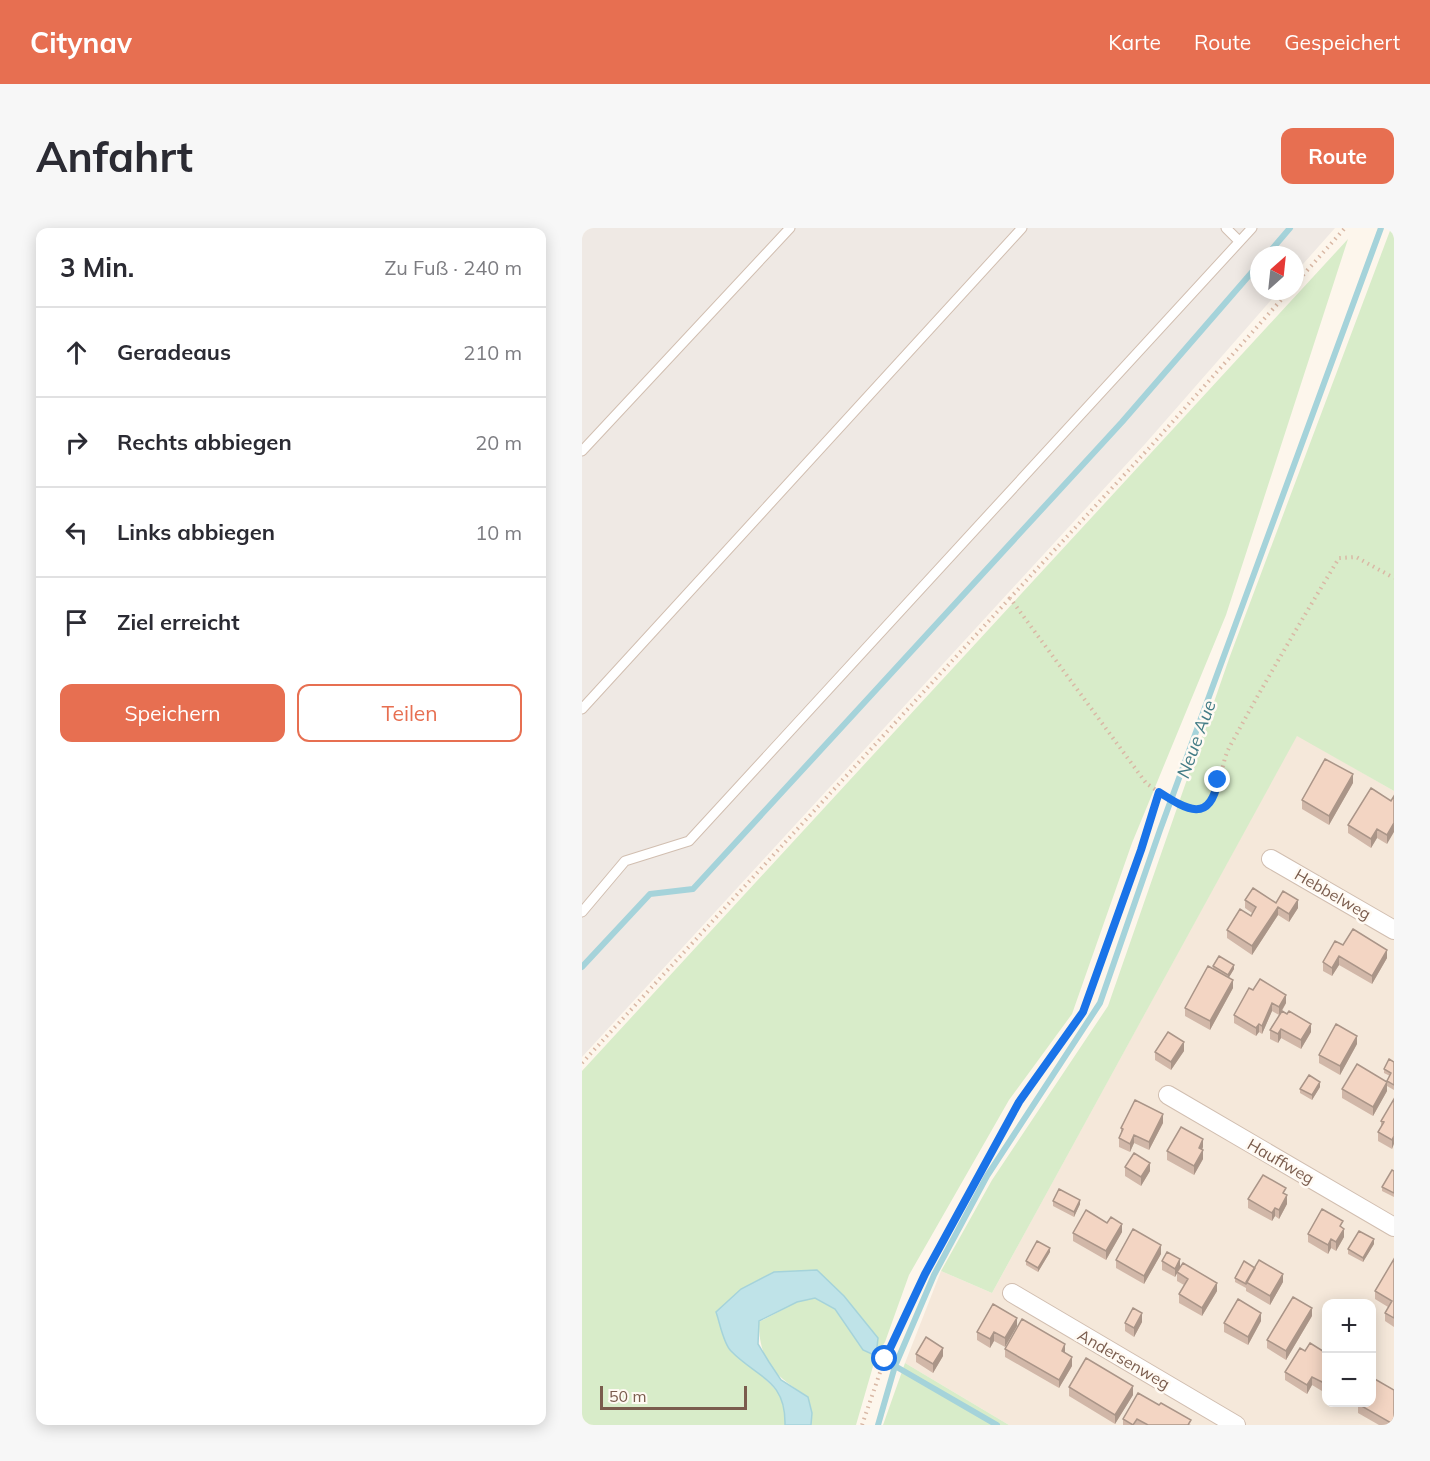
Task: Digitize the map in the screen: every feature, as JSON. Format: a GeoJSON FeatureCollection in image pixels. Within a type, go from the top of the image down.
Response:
{"type":"FeatureCollection","features":[{"type":"Feature","properties":{"kind":"street","name":"Hebbelweg"},"geometry":{"type":"LineString","coordinates":[[1271,859],[1394,930]]}},
{"type":"Feature","properties":{"kind":"street","name":"Hauffweg"},"geometry":{"type":"LineString","coordinates":[[1168,1095],[1394,1227]]}},
{"type":"Feature","properties":{"kind":"street","name":"Andersenweg"},"geometry":{"type":"LineString","coordinates":[[1012,1293],[1236,1425]]}},
{"type":"Feature","properties":{"kind":"lane"},"geometry":{"type":"LineString","coordinates":[[582,451],[790,228]]}},
{"type":"Feature","properties":{"kind":"lane"},"geometry":{"type":"LineString","coordinates":[[582,709],[1022,228]]}},
{"type":"Feature","properties":{"kind":"lane"},"geometry":{"type":"LineString","coordinates":[[1226,228],[1239,241]]}},
{"type":"Feature","properties":{"kind":"lane"},"geometry":{"type":"LineString","coordinates":[[582,912],[626,861],[689,841],[1252,228]]}},
{"type":"Feature","properties":{"kind":"path"},"geometry":{"type":"LineString","coordinates":[[1304,274],[1345,228]]}},
{"type":"Feature","properties":{"kind":"path"},"geometry":{"type":"LineString","coordinates":[[582,1063],[1151,446],[1281,300]]}},
{"type":"Feature","properties":{"kind":"path"},"geometry":{"type":"LineString","coordinates":[[1010,598],[1146,783],[1193,810],[1205,808],[1215,797],[1223,758],[1275,663],[1339,558],[1356,557],[1394,578]]}},
{"type":"Feature","properties":{"kind":"path"},"geometry":{"type":"LineString","coordinates":[[862,1425],[885,1359],[925,1274],[1019,1102],[1083,1012],[1141,850],[1159,792]]}},
{"type":"Feature","properties":{"kind":"shaded area"},"geometry":{"type":"Polygon","coordinates":[[[582,228],[1335,228],[1304,263],[1304,246],[1250,246],[1250,300],[1271,300],[1145,444],[582,1057],[582,228]]]}},
{"type":"Feature","properties":{"kind":"shaded area"},"geometry":{"type":"Polygon","coordinates":[[[1297,735],[1394,791],[1394,1425],[1009,1425],[905,1363],[941,1271],[992,1293],[1297,735]]]}},
{"type":"Feature","properties":{"kind":"green space"},"geometry":{"type":"Polygon","coordinates":[[[1391,228],[1394,228],[1394,791],[1297,736],[992,1293],[941,1271],[992,1180],[1108,1006],[1230,656],[1391,228]]]}},
{"type":"Feature","properties":{"kind":"green space"},"geometry":{"type":"Polygon","coordinates":[[[1348,239],[1226,615],[1132,843],[1072,1014],[1009,1100],[909,1275],[885,1342],[876,1356],[856,1425],[811,1425],[812,1413],[808,1397],[778,1375],[771,1367],[762,1348],[759,1322],[797,1302],[815,1298],[835,1309],[863,1350],[876,1355],[860,1316],[844,1296],[816,1270],[773,1272],[741,1289],[758,1372],[777,1391],[786,1408],[785,1425],[582,1425],[582,1071],[1292,300],[1304,300],[1304,287],[1348,239]]]}},
{"type":"Feature","properties":{"kind":"green space"},"geometry":{"type":"Polygon","coordinates":[[[905,1363],[1009,1425],[883,1425],[905,1363]]]}},
{"type":"Feature","properties":{"kind":"water"},"geometry":{"type":"Polygon","coordinates":[[[817,1270],[844,1296],[878,1338],[876,1356],[863,1350],[835,1309],[815,1298],[797,1302],[759,1321],[758,1344],[781,1380],[808,1397],[812,1413],[811,1425],[785,1425],[781,1398],[775,1388],[731,1351],[724,1338],[716,1312],[741,1289],[774,1272],[817,1270]]]}},
{"type":"Feature","properties":{"kind":"building"},"geometry":{"type":"Polygon","coordinates":[[[1325,759],[1353,774],[1329,816],[1302,800],[1325,759]]]}},
{"type":"Feature","properties":{"kind":"building"},"geometry":{"type":"Polygon","coordinates":[[[1371,788],[1391,801],[1394,796],[1394,823],[1387,835],[1377,829],[1371,839],[1348,825],[1371,788]]]}},
{"type":"Feature","properties":{"kind":"building"},"geometry":{"type":"Polygon","coordinates":[[[1253,888],[1276,903],[1283,891],[1298,900],[1289,914],[1278,907],[1252,946],[1227,930],[1240,909],[1251,916],[1256,907],[1245,900],[1253,888]]]}},
{"type":"Feature","properties":{"kind":"building"},"geometry":{"type":"Polygon","coordinates":[[[1353,929],[1387,950],[1372,976],[1339,956],[1332,968],[1323,962],[1335,941],[1343,945],[1353,929]]]}},
{"type":"Feature","properties":{"kind":"building"},"geometry":{"type":"Polygon","coordinates":[[[1219,956],[1234,965],[1228,975],[1213,966],[1219,956]]]}},
{"type":"Feature","properties":{"kind":"building"},"geometry":{"type":"Polygon","coordinates":[[[1208,966],[1233,980],[1210,1021],[1185,1008],[1208,966]]]}},
{"type":"Feature","properties":{"kind":"building"},"geometry":{"type":"Polygon","coordinates":[[[1260,979],[1286,995],[1279,1007],[1272,1003],[1262,1026],[1259,1024],[1256,1028],[1234,1015],[1249,988],[1253,990],[1260,979]]]}},
{"type":"Feature","properties":{"kind":"building"},"geometry":{"type":"Polygon","coordinates":[[[1282,1011],[1287,1014],[1289,1011],[1311,1024],[1301,1040],[1281,1029],[1278,1034],[1270,1030],[1282,1011]]]}},
{"type":"Feature","properties":{"kind":"building"},"geometry":{"type":"Polygon","coordinates":[[[1336,1024],[1357,1036],[1340,1066],[1319,1055],[1336,1024]]]}},
{"type":"Feature","properties":{"kind":"building"},"geometry":{"type":"Polygon","coordinates":[[[1168,1032],[1184,1042],[1171,1062],[1155,1052],[1168,1032]]]}},
{"type":"Feature","properties":{"kind":"building"},"geometry":{"type":"Polygon","coordinates":[[[1389,1059],[1394,1062],[1394,1085],[1387,1081],[1391,1073],[1384,1069],[1389,1059]]]}},
{"type":"Feature","properties":{"kind":"building"},"geometry":{"type":"Polygon","coordinates":[[[1357,1064],[1387,1082],[1373,1107],[1342,1089],[1357,1064]]]}},
{"type":"Feature","properties":{"kind":"building"},"geometry":{"type":"Polygon","coordinates":[[[1309,1075],[1320,1082],[1312,1095],[1300,1089],[1309,1075]]]}},
{"type":"Feature","properties":{"kind":"building"},"geometry":{"type":"Polygon","coordinates":[[[1394,1099],[1394,1136],[1392,1140],[1378,1132],[1384,1122],[1381,1121],[1394,1099]]]}},
{"type":"Feature","properties":{"kind":"building"},"geometry":{"type":"Polygon","coordinates":[[[1135,1100],[1163,1114],[1149,1142],[1134,1135],[1130,1144],[1119,1138],[1123,1129],[1121,1128],[1135,1100]]]}},
{"type":"Feature","properties":{"kind":"building"},"geometry":{"type":"Polygon","coordinates":[[[1181,1127],[1203,1139],[1199,1148],[1203,1150],[1194,1166],[1167,1151],[1181,1127]]]}},
{"type":"Feature","properties":{"kind":"building"},"geometry":{"type":"Polygon","coordinates":[[[1134,1153],[1150,1163],[1141,1177],[1125,1167],[1134,1153]]]}},
{"type":"Feature","properties":{"kind":"building"},"geometry":{"type":"Polygon","coordinates":[[[1392,1170],[1394,1171],[1394,1193],[1382,1187],[1392,1170]]]}},
{"type":"Feature","properties":{"kind":"building"},"geometry":{"type":"Polygon","coordinates":[[[1263,1175],[1286,1188],[1283,1193],[1287,1195],[1279,1210],[1275,1208],[1272,1213],[1248,1199],[1263,1175]]]}},
{"type":"Feature","properties":{"kind":"building"},"geometry":{"type":"Polygon","coordinates":[[[1059,1189],[1080,1200],[1074,1212],[1053,1201],[1059,1189]]]}},
{"type":"Feature","properties":{"kind":"building"},"geometry":{"type":"Polygon","coordinates":[[[1322,1209],[1343,1221],[1340,1226],[1344,1229],[1336,1242],[1331,1239],[1328,1245],[1308,1234],[1322,1209]]]}},
{"type":"Feature","properties":{"kind":"building"},"geometry":{"type":"Polygon","coordinates":[[[1086,1210],[1107,1223],[1111,1217],[1122,1224],[1106,1251],[1073,1233],[1086,1210]]]}},
{"type":"Feature","properties":{"kind":"building"},"geometry":{"type":"Polygon","coordinates":[[[1133,1229],[1161,1245],[1144,1276],[1116,1260],[1133,1229]]]}},
{"type":"Feature","properties":{"kind":"building"},"geometry":{"type":"Polygon","coordinates":[[[1359,1231],[1374,1239],[1363,1258],[1348,1249],[1359,1231]]]}},
{"type":"Feature","properties":{"kind":"building"},"geometry":{"type":"Polygon","coordinates":[[[1037,1241],[1050,1248],[1038,1268],[1026,1261],[1037,1241]]]}},
{"type":"Feature","properties":{"kind":"building"},"geometry":{"type":"Polygon","coordinates":[[[1167,1252],[1180,1259],[1175,1269],[1162,1261],[1167,1252]]]}},
{"type":"Feature","properties":{"kind":"building"},"geometry":{"type":"Polygon","coordinates":[[[1394,1259],[1394,1318],[1385,1313],[1392,1301],[1375,1291],[1394,1259]]]}},
{"type":"Feature","properties":{"kind":"building"},"geometry":{"type":"Polygon","coordinates":[[[1259,1260],[1283,1274],[1270,1296],[1246,1282],[1259,1260]]]}},
{"type":"Feature","properties":{"kind":"building"},"geometry":{"type":"Polygon","coordinates":[[[1244,1261],[1255,1268],[1246,1284],[1235,1278],[1244,1261]]]}},
{"type":"Feature","properties":{"kind":"building"},"geometry":{"type":"Polygon","coordinates":[[[1183,1263],[1217,1283],[1202,1308],[1179,1294],[1188,1279],[1177,1272],[1183,1263]]]}},
{"type":"Feature","properties":{"kind":"building"},"geometry":{"type":"Polygon","coordinates":[[[1293,1297],[1312,1308],[1286,1351],[1267,1340],[1293,1297]]]}},
{"type":"Feature","properties":{"kind":"building"},"geometry":{"type":"Polygon","coordinates":[[[1238,1299],[1261,1313],[1248,1337],[1224,1323],[1238,1299]]]}},
{"type":"Feature","properties":{"kind":"building"},"geometry":{"type":"Polygon","coordinates":[[[993,1304],[1017,1318],[1005,1338],[994,1332],[990,1339],[977,1332],[993,1304]]]}},
{"type":"Feature","properties":{"kind":"building"},"geometry":{"type":"Polygon","coordinates":[[[1133,1308],[1142,1313],[1134,1328],[1125,1323],[1133,1308]]]}},
{"type":"Feature","properties":{"kind":"building"},"geometry":{"type":"Polygon","coordinates":[[[1022,1319],[1065,1344],[1062,1351],[1072,1357],[1059,1380],[1005,1349],[1022,1319]]]}},
{"type":"Feature","properties":{"kind":"building"},"geometry":{"type":"Polygon","coordinates":[[[926,1337],[943,1348],[933,1364],[916,1354],[926,1337]]]}},
{"type":"Feature","properties":{"kind":"building"},"geometry":{"type":"Polygon","coordinates":[[[1310,1343],[1322,1350],[1322,1382],[1312,1377],[1307,1385],[1285,1372],[1300,1348],[1305,1351],[1310,1343]]]}},
{"type":"Feature","properties":{"kind":"building"},"geometry":{"type":"Polygon","coordinates":[[[1086,1358],[1133,1386],[1115,1415],[1069,1387],[1086,1358]]]}},
{"type":"Feature","properties":{"kind":"building"},"geometry":{"type":"Polygon","coordinates":[[[1376,1380],[1394,1390],[1394,1418],[1391,1423],[1363,1407],[1376,1407],[1376,1380]]]}},
{"type":"Feature","properties":{"kind":"building"},"geometry":{"type":"Polygon","coordinates":[[[1138,1393],[1191,1420],[1188,1425],[1148,1425],[1137,1419],[1133,1425],[1123,1419],[1138,1393]]]}},
{"type":"Feature","properties":{"kind":"waterway"},"geometry":{"type":"LineString","coordinates":[[1275,246],[1290,228]]}},
{"type":"Feature","properties":{"kind":"waterway","name":"Neue Aue"},"geometry":{"type":"LineString","coordinates":[[878,1425],[895,1366],[934,1275],[987,1176],[1100,1003],[1160,830],[1381,228]]}},
{"type":"Feature","properties":{"kind":"waterway"},"geometry":{"type":"LineString","coordinates":[[582,967],[650,894],[693,889],[1122,422],[1250,274]]}},
{"type":"Feature","properties":{"kind":"waterway"},"geometry":{"type":"LineString","coordinates":[[895,1366],[997,1425]]}},
{"type":"Feature","properties":{"kind":"route"},"geometry":{"type":"LineString","coordinates":[[885,1359],[925,1274],[1019,1102],[1083,1012],[1141,850],[1159,792],[1193,810],[1205,808],[1215,797],[1218,780]]}}]}
